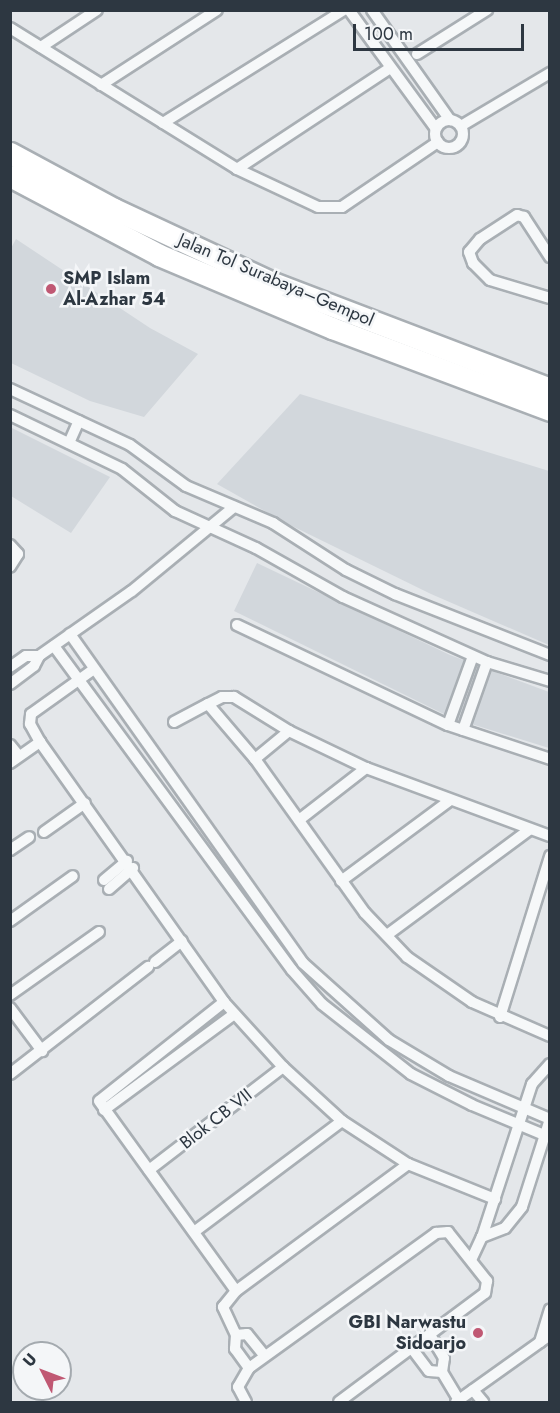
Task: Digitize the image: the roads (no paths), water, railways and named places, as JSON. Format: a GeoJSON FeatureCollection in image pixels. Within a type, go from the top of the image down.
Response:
{"type":"FeatureCollection","features":[{"type":"Feature","properties":{"kind":"highway","name":"Jalan Tol Surabaya–Gempol"},"geometry":{"type":"LineString","coordinates":[[10,153],[181,241],[357,315],[549,389]]}},
{"type":"Feature","properties":{"kind":"highway","name":"Jalan Tol Surabaya–Gempol"},"geometry":{"type":"LineString","coordinates":[[10,176],[159,255],[332,328],[549,411]]}},
{"type":"Feature","properties":{"kind":"street"},"geometry":{"type":"LineString","coordinates":[[41,47],[97,10]]}},
{"type":"Feature","properties":{"kind":"street"},"geometry":{"type":"LineString","coordinates":[[101,85],[217,10]]}},
{"type":"Feature","properties":{"kind":"street"},"geometry":{"type":"LineString","coordinates":[[164,123],[344,10]]}},
{"type":"Feature","properties":{"kind":"street"},"geometry":{"type":"LineString","coordinates":[[349,10],[436,129],[438,142],[446,147],[455,146],[462,140],[461,126]]}},
{"type":"Feature","properties":{"kind":"street"},"geometry":{"type":"LineString","coordinates":[[372,10],[450,120],[461,126]]}},
{"type":"Feature","properties":{"kind":"street"},"geometry":{"type":"LineString","coordinates":[[417,54],[487,10]]}},
{"type":"Feature","properties":{"kind":"street"},"geometry":{"type":"LineString","coordinates":[[10,28],[237,169],[318,207],[334,208],[438,142]]}},
{"type":"Feature","properties":{"kind":"street"},"geometry":{"type":"LineString","coordinates":[[237,169],[390,68]]}},
{"type":"Feature","properties":{"kind":"street"},"geometry":{"type":"LineString","coordinates":[[461,126],[549,74]]}},
{"type":"Feature","properties":{"kind":"street"},"geometry":{"type":"LineString","coordinates":[[436,129],[450,120]]}},
{"type":"Feature","properties":{"kind":"street"},"geometry":{"type":"LineString","coordinates":[[549,257],[524,217],[517,215],[480,239],[469,252],[473,263],[490,280],[549,298]]}},
{"type":"Feature","properties":{"kind":"street"},"geometry":{"type":"LineString","coordinates":[[10,389],[143,452],[204,496],[273,524],[346,570],[395,594],[549,655]]}},
{"type":"Feature","properties":{"kind":"street"},"geometry":{"type":"LineString","coordinates":[[10,416],[122,469],[176,511],[213,528],[343,597],[487,662],[549,681]]}},
{"type":"Feature","properties":{"kind":"street"},"geometry":{"type":"LineString","coordinates":[[69,443],[79,421]]}},
{"type":"Feature","properties":{"kind":"street"},"geometry":{"type":"LineString","coordinates":[[10,684],[34,666],[39,656],[213,528],[234,507]]}},
{"type":"Feature","properties":{"kind":"street"},"geometry":{"type":"LineString","coordinates":[[10,545],[18,555],[10,567]]}},
{"type":"Feature","properties":{"kind":"street"},"geometry":{"type":"LineString","coordinates":[[237,625],[447,725],[549,759]]}},
{"type":"Feature","properties":{"kind":"street"},"geometry":{"type":"LineString","coordinates":[[70,634],[303,963],[390,1040],[449,1076],[523,1110],[549,1119],[547,1136],[522,1208],[504,1228],[482,1237]]}},
{"type":"Feature","properties":{"kind":"street"},"geometry":{"type":"LineString","coordinates":[[54,646],[292,970],[322,1004],[411,1074],[547,1136]]}},
{"type":"Feature","properties":{"kind":"street"},"geometry":{"type":"LineString","coordinates":[[10,667],[26,656],[39,656]]}},
{"type":"Feature","properties":{"kind":"street"},"geometry":{"type":"LineString","coordinates":[[447,725],[473,656]]}},
{"type":"Feature","properties":{"kind":"street"},"geometry":{"type":"LineString","coordinates":[[463,730],[487,662]]}},
{"type":"Feature","properties":{"kind":"street"},"geometry":{"type":"LineString","coordinates":[[94,669],[32,714],[30,724],[40,742],[130,865],[224,1002],[283,1067],[342,1121],[408,1164],[495,1199]]}},
{"type":"Feature","properties":{"kind":"street"},"geometry":{"type":"LineString","coordinates":[[174,722],[222,697],[234,697],[289,731],[366,768],[449,801],[549,836]]}},
{"type":"Feature","properties":{"kind":"street"},"geometry":{"type":"LineString","coordinates":[[208,704],[255,759],[341,880],[387,935],[450,989],[500,1017],[549,1036]]}},
{"type":"Feature","properties":{"kind":"street"},"geometry":{"type":"LineString","coordinates":[[255,759],[289,731]]}},
{"type":"Feature","properties":{"kind":"street"},"geometry":{"type":"LineString","coordinates":[[10,745],[15,759],[40,742]]}},
{"type":"Feature","properties":{"kind":"street"},"geometry":{"type":"LineString","coordinates":[[299,820],[366,768]]}},
{"type":"Feature","properties":{"kind":"street"},"geometry":{"type":"LineString","coordinates":[[341,880],[449,801]]}},
{"type":"Feature","properties":{"kind":"street"},"geometry":{"type":"LineString","coordinates":[[44,832],[85,803]]}},
{"type":"Feature","properties":{"kind":"street"},"geometry":{"type":"LineString","coordinates":[[387,935],[530,829]]}},
{"type":"Feature","properties":{"kind":"street"},"geometry":{"type":"LineString","coordinates":[[10,850],[29,837]]}},
{"type":"Feature","properties":{"kind":"street"},"geometry":{"type":"LineString","coordinates":[[500,1017],[549,856]]}},
{"type":"Feature","properties":{"kind":"street"},"geometry":{"type":"LineString","coordinates":[[107,885],[130,865]]}},
{"type":"Feature","properties":{"kind":"street"},"geometry":{"type":"LineString","coordinates":[[10,921],[74,876]]}},
{"type":"Feature","properties":{"kind":"street"},"geometry":{"type":"LineString","coordinates":[[10,995],[99,932]]}},
{"type":"Feature","properties":{"kind":"street"},"geometry":{"type":"LineString","coordinates":[[10,1074],[182,941]]}},
{"type":"Feature","properties":{"kind":"street"},"geometry":{"type":"LineString","coordinates":[[292,970],[303,963]]}},
{"type":"Feature","properties":{"kind":"street"},"geometry":{"type":"LineString","coordinates":[[224,1002],[102,1095],[99,1101],[236,1291]]}},
{"type":"Feature","properties":{"kind":"street"},"geometry":{"type":"LineString","coordinates":[[10,1008],[42,1051]]}},
{"type":"Feature","properties":{"kind":"street"},"geometry":{"type":"LineString","coordinates":[[104,1110],[234,1014]]}},
{"type":"Feature","properties":{"kind":"street"},"geometry":{"type":"LineString","coordinates":[[472,1258],[482,1237],[532,1084],[549,1064]]}},
{"type":"Feature","properties":{"kind":"street","name":"Blok CB VII"},"geometry":{"type":"LineString","coordinates":[[149,1170],[283,1067]]}},
{"type":"Feature","properties":{"kind":"street"},"geometry":{"type":"LineString","coordinates":[[194,1232],[342,1121]]}},
{"type":"Feature","properties":{"kind":"street"},"geometry":{"type":"LineString","coordinates":[[249,1368],[235,1348],[236,1335],[223,1308],[236,1291],[408,1164]]}},
{"type":"Feature","properties":{"kind":"street"},"geometry":{"type":"LineString","coordinates":[[246,1402],[238,1387],[249,1368],[436,1233],[453,1236],[472,1258],[487,1281],[485,1293],[413,1350],[339,1402]]}},
{"type":"Feature","properties":{"kind":"street"},"geometry":{"type":"LineString","coordinates":[[431,1336],[444,1358],[442,1372],[458,1401],[545,1338],[549,1309]]}},
{"type":"Feature","properties":{"kind":"street"},"geometry":{"type":"LineString","coordinates":[[236,1335],[250,1337],[265,1356]]}},
{"type":"Feature","properties":{"kind":"street"},"geometry":{"type":"LineString","coordinates":[[413,1350],[429,1371],[442,1372]]}},
{"type":"Feature","properties":{"kind":"street"},"geometry":{"type":"LineString","coordinates":[[473,1390],[483,1402]]}},
{"type":"Feature","properties":{"kind":"place","name":"SMP Islam Al-Azhar 54"},"geometry":{"type":"Point","coordinates":[51,289]}},
{"type":"Feature","properties":{"kind":"place","name":"GBI Narwastu Sidoarjo"},"geometry":{"type":"Point","coordinates":[478,1333]}}]}
